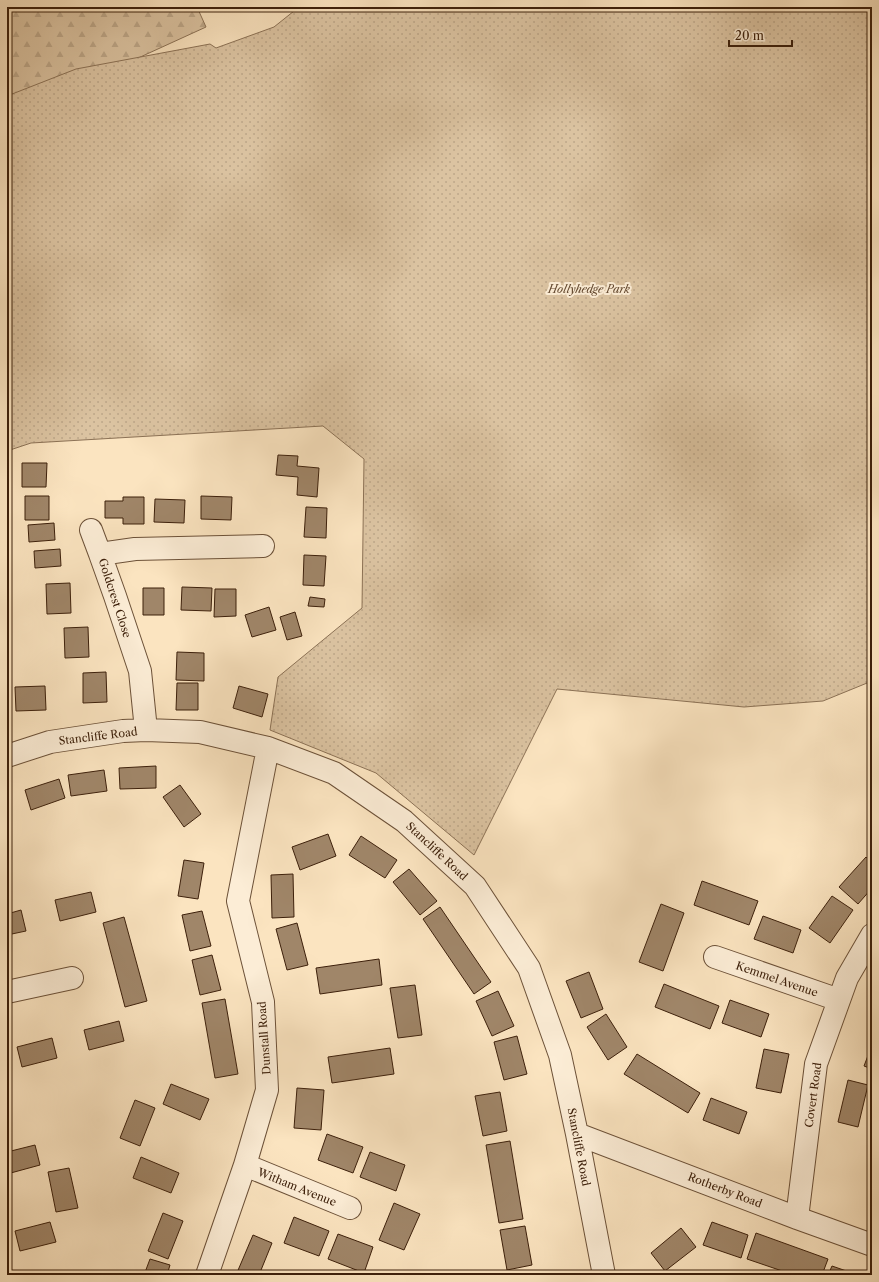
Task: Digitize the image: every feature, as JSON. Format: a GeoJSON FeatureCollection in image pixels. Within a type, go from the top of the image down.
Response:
{"type":"FeatureCollection","features":[{"type":"Feature","properties":{"kind":"street"},"geometry":{"type":"LineString","coordinates":[[91,530],[100,554]]}},
{"type":"Feature","properties":{"kind":"street","name":"Goldcrest Close"},"geometry":{"type":"LineString","coordinates":[[146,730],[140,671],[100,554],[135,549],[263,546]]}},
{"type":"Feature","properties":{"kind":"street","name":"Stancliffe Road"},"geometry":{"type":"LineString","coordinates":[[7,756],[50,742],[123,731],[146,730],[200,732],[268,748],[334,773],[404,820],[475,886],[529,968],[560,1055],[578,1134],[604,1275]]}},
{"type":"Feature","properties":{"kind":"street","name":"Dunstall Road"},"geometry":{"type":"LineString","coordinates":[[207,1275],[245,1165],[268,1090],[263,1002],[238,901],[268,748]]}},
{"type":"Feature","properties":{"kind":"street","name":"Covert Road"},"geometry":{"type":"LineString","coordinates":[[797,1218],[816,1064],[847,978],[872,935]]}},
{"type":"Feature","properties":{"kind":"street","name":"Kemmel Avenue"},"geometry":{"type":"LineString","coordinates":[[715,957],[839,1000]]}},
{"type":"Feature","properties":{"kind":"street"},"geometry":{"type":"LineString","coordinates":[[7,992],[72,978]]}},
{"type":"Feature","properties":{"kind":"street","name":"Rotherby Road"},"geometry":{"type":"LineString","coordinates":[[578,1134],[797,1218],[872,1245]]}},
{"type":"Feature","properties":{"kind":"street","name":"Witham Avenue"},"geometry":{"type":"LineString","coordinates":[[245,1165],[350,1208]]}},
{"type":"Feature","properties":{"kind":"green space"},"geometry":{"type":"Polygon","coordinates":[[[7,7],[197,7],[206,27],[125,64],[7,97],[7,7]]]}},
{"type":"Feature","properties":{"kind":"green space","name":"Hollyhedge Park"},"geometry":{"type":"Polygon","coordinates":[[[299,7],[872,7],[872,681],[823,701],[744,707],[557,689],[474,855],[376,773],[270,730],[278,677],[362,608],[364,459],[323,426],[31,443],[7,451],[7,96],[76,69],[210,44],[216,48],[274,27],[299,7]]]}},
{"type":"Feature","properties":{"kind":"building"},"geometry":{"type":"Polygon","coordinates":[[[278,455],[298,456],[297,466],[319,468],[317,497],[297,495],[298,477],[276,475],[278,455]]]}},
{"type":"Feature","properties":{"kind":"building"},"geometry":{"type":"Polygon","coordinates":[[[22,463],[47,463],[46,487],[22,487],[22,463]]]}},
{"type":"Feature","properties":{"kind":"building"},"geometry":{"type":"Polygon","coordinates":[[[25,496],[49,496],[49,520],[25,520],[25,496]]]}},
{"type":"Feature","properties":{"kind":"building"},"geometry":{"type":"Polygon","coordinates":[[[201,496],[232,497],[231,520],[201,519],[201,496]]]}},
{"type":"Feature","properties":{"kind":"building"},"geometry":{"type":"Polygon","coordinates":[[[123,497],[144,497],[144,524],[123,524],[123,518],[105,518],[105,501],[123,501],[123,497]]]}},
{"type":"Feature","properties":{"kind":"building"},"geometry":{"type":"Polygon","coordinates":[[[155,499],[185,500],[184,523],[154,522],[155,499]]]}},
{"type":"Feature","properties":{"kind":"building"},"geometry":{"type":"Polygon","coordinates":[[[306,507],[327,508],[326,538],[304,537],[306,507]]]}},
{"type":"Feature","properties":{"kind":"building"},"geometry":{"type":"Polygon","coordinates":[[[54,523],[55,540],[29,542],[28,525],[54,523]]]}},
{"type":"Feature","properties":{"kind":"building"},"geometry":{"type":"Polygon","coordinates":[[[60,549],[61,566],[35,568],[34,551],[60,549]]]}},
{"type":"Feature","properties":{"kind":"building"},"geometry":{"type":"Polygon","coordinates":[[[304,555],[326,556],[324,586],[303,585],[304,555]]]}},
{"type":"Feature","properties":{"kind":"building"},"geometry":{"type":"Polygon","coordinates":[[[70,583],[71,613],[47,614],[46,584],[70,583]]]}},
{"type":"Feature","properties":{"kind":"building"},"geometry":{"type":"Polygon","coordinates":[[[182,587],[212,588],[211,611],[181,610],[182,587]]]}},
{"type":"Feature","properties":{"kind":"building"},"geometry":{"type":"Polygon","coordinates":[[[143,588],[164,588],[164,615],[143,615],[143,588]]]}},
{"type":"Feature","properties":{"kind":"building"},"geometry":{"type":"Polygon","coordinates":[[[215,589],[236,589],[236,616],[214,617],[215,589]]]}},
{"type":"Feature","properties":{"kind":"building"},"geometry":{"type":"Polygon","coordinates":[[[310,597],[325,599],[324,607],[308,606],[310,597]]]}},
{"type":"Feature","properties":{"kind":"building"},"geometry":{"type":"Polygon","coordinates":[[[269,607],[276,630],[252,637],[245,615],[269,607]]]}},
{"type":"Feature","properties":{"kind":"building"},"geometry":{"type":"Polygon","coordinates":[[[295,612],[302,636],[287,640],[280,617],[295,612]]]}},
{"type":"Feature","properties":{"kind":"building"},"geometry":{"type":"Polygon","coordinates":[[[88,627],[89,657],[65,658],[64,628],[88,627]]]}},
{"type":"Feature","properties":{"kind":"building"},"geometry":{"type":"Polygon","coordinates":[[[177,652],[204,653],[204,681],[176,680],[177,652]]]}},
{"type":"Feature","properties":{"kind":"building"},"geometry":{"type":"Polygon","coordinates":[[[106,672],[107,702],[83,703],[83,673],[106,672]]]}},
{"type":"Feature","properties":{"kind":"building"},"geometry":{"type":"Polygon","coordinates":[[[177,683],[198,683],[198,710],[176,710],[177,683]]]}},
{"type":"Feature","properties":{"kind":"building"},"geometry":{"type":"Polygon","coordinates":[[[45,686],[46,710],[16,711],[15,687],[45,686]]]}},
{"type":"Feature","properties":{"kind":"building"},"geometry":{"type":"Polygon","coordinates":[[[239,686],[268,694],[262,717],[233,708],[239,686]]]}},
{"type":"Feature","properties":{"kind":"building"},"geometry":{"type":"Polygon","coordinates":[[[156,766],[156,788],[120,789],[119,768],[156,766]]]}},
{"type":"Feature","properties":{"kind":"building"},"geometry":{"type":"Polygon","coordinates":[[[104,770],[107,791],[71,796],[68,775],[104,770]]]}},
{"type":"Feature","properties":{"kind":"building"},"geometry":{"type":"Polygon","coordinates":[[[59,779],[65,798],[31,810],[25,790],[59,779]]]}},
{"type":"Feature","properties":{"kind":"building"},"geometry":{"type":"Polygon","coordinates":[[[180,785],[201,814],[184,827],[163,797],[180,785]]]}},
{"type":"Feature","properties":{"kind":"building"},"geometry":{"type":"Polygon","coordinates":[[[328,834],[336,856],[300,870],[292,847],[328,834]]]}},
{"type":"Feature","properties":{"kind":"building"},"geometry":{"type":"Polygon","coordinates":[[[361,836],[397,860],[385,878],[349,855],[361,836]]]}},
{"type":"Feature","properties":{"kind":"building"},"geometry":{"type":"Polygon","coordinates":[[[866,857],[872,863],[872,888],[858,904],[839,887],[866,857]]]}},
{"type":"Feature","properties":{"kind":"building"},"geometry":{"type":"Polygon","coordinates":[[[184,860],[204,863],[198,899],[178,896],[184,860]]]}},
{"type":"Feature","properties":{"kind":"building"},"geometry":{"type":"Polygon","coordinates":[[[409,869],[437,901],[420,915],[393,882],[409,869]]]}},
{"type":"Feature","properties":{"kind":"building"},"geometry":{"type":"Polygon","coordinates":[[[293,874],[294,917],[272,918],[271,875],[293,874]]]}},
{"type":"Feature","properties":{"kind":"building"},"geometry":{"type":"Polygon","coordinates":[[[702,881],[758,901],[749,925],[694,905],[702,881]]]}},
{"type":"Feature","properties":{"kind":"building"},"geometry":{"type":"Polygon","coordinates":[[[91,892],[96,912],[60,921],[55,900],[91,892]]]}},
{"type":"Feature","properties":{"kind":"building"},"geometry":{"type":"Polygon","coordinates":[[[832,896],[853,910],[830,943],[809,928],[832,896]]]}},
{"type":"Feature","properties":{"kind":"building"},"geometry":{"type":"Polygon","coordinates":[[[661,904],[684,913],[663,971],[639,962],[661,904]]]}},
{"type":"Feature","properties":{"kind":"building"},"geometry":{"type":"Polygon","coordinates":[[[440,907],[491,982],[474,994],[423,919],[440,907]]]}},
{"type":"Feature","properties":{"kind":"building"},"geometry":{"type":"Polygon","coordinates":[[[21,910],[26,931],[7,935],[7,914],[21,910]]]}},
{"type":"Feature","properties":{"kind":"building"},"geometry":{"type":"Polygon","coordinates":[[[202,911],[211,946],[190,951],[182,915],[202,911]]]}},
{"type":"Feature","properties":{"kind":"building"},"geometry":{"type":"Polygon","coordinates":[[[763,916],[801,930],[793,953],[754,939],[763,916]]]}},
{"type":"Feature","properties":{"kind":"building"},"geometry":{"type":"Polygon","coordinates":[[[124,917],[147,1001],[125,1007],[103,923],[124,917]]]}},
{"type":"Feature","properties":{"kind":"building"},"geometry":{"type":"Polygon","coordinates":[[[297,923],[308,965],[287,970],[276,929],[297,923]]]}},
{"type":"Feature","properties":{"kind":"building"},"geometry":{"type":"Polygon","coordinates":[[[212,955],[221,990],[200,995],[192,960],[212,955]]]}},
{"type":"Feature","properties":{"kind":"building"},"geometry":{"type":"Polygon","coordinates":[[[379,959],[382,985],[320,994],[316,968],[379,959]]]}},
{"type":"Feature","properties":{"kind":"building"},"geometry":{"type":"Polygon","coordinates":[[[589,972],[603,1009],[581,1018],[566,981],[589,972]]]}},
{"type":"Feature","properties":{"kind":"building"},"geometry":{"type":"Polygon","coordinates":[[[664,984],[719,1006],[710,1029],[655,1007],[664,984]]]}},
{"type":"Feature","properties":{"kind":"building"},"geometry":{"type":"Polygon","coordinates":[[[415,985],[422,1035],[398,1038],[390,988],[415,985]]]}},
{"type":"Feature","properties":{"kind":"building"},"geometry":{"type":"Polygon","coordinates":[[[498,991],[514,1026],[492,1036],[476,1001],[498,991]]]}},
{"type":"Feature","properties":{"kind":"building"},"geometry":{"type":"Polygon","coordinates":[[[225,999],[238,1074],[215,1078],[202,1003],[225,999]]]}},
{"type":"Feature","properties":{"kind":"building"},"geometry":{"type":"Polygon","coordinates":[[[730,1000],[769,1014],[761,1037],[722,1023],[730,1000]]]}},
{"type":"Feature","properties":{"kind":"building"},"geometry":{"type":"Polygon","coordinates":[[[606,1014],[627,1047],[608,1060],[587,1027],[606,1014]]]}},
{"type":"Feature","properties":{"kind":"building"},"geometry":{"type":"Polygon","coordinates":[[[119,1021],[124,1041],[89,1050],[84,1030],[119,1021]]]}},
{"type":"Feature","properties":{"kind":"building"},"geometry":{"type":"Polygon","coordinates":[[[517,1036],[527,1074],[504,1080],[494,1042],[517,1036]]]}},
{"type":"Feature","properties":{"kind":"building"},"geometry":{"type":"Polygon","coordinates":[[[52,1038],[57,1058],[22,1067],[17,1047],[52,1038]]]}},
{"type":"Feature","properties":{"kind":"building"},"geometry":{"type":"Polygon","coordinates":[[[872,1045],[872,1069],[864,1066],[872,1045]]]}},
{"type":"Feature","properties":{"kind":"building"},"geometry":{"type":"Polygon","coordinates":[[[390,1048],[394,1074],[332,1083],[328,1057],[390,1048]]]}},
{"type":"Feature","properties":{"kind":"building"},"geometry":{"type":"Polygon","coordinates":[[[764,1049],[789,1054],[781,1093],[756,1088],[764,1049]]]}},
{"type":"Feature","properties":{"kind":"building"},"geometry":{"type":"Polygon","coordinates":[[[637,1054],[700,1093],[688,1113],[624,1074],[637,1054]]]}},
{"type":"Feature","properties":{"kind":"building"},"geometry":{"type":"Polygon","coordinates":[[[848,1080],[868,1085],[858,1127],[838,1122],[848,1080]]]}},
{"type":"Feature","properties":{"kind":"building"},"geometry":{"type":"Polygon","coordinates":[[[171,1084],[209,1099],[200,1120],[163,1104],[171,1084]]]}},
{"type":"Feature","properties":{"kind":"building"},"geometry":{"type":"Polygon","coordinates":[[[297,1088],[324,1090],[321,1130],[294,1128],[297,1088]]]}},
{"type":"Feature","properties":{"kind":"building"},"geometry":{"type":"Polygon","coordinates":[[[500,1092],[507,1131],[483,1136],[475,1096],[500,1092]]]}},
{"type":"Feature","properties":{"kind":"building"},"geometry":{"type":"Polygon","coordinates":[[[711,1098],[747,1112],[739,1134],[703,1120],[711,1098]]]}},
{"type":"Feature","properties":{"kind":"building"},"geometry":{"type":"Polygon","coordinates":[[[135,1100],[155,1108],[140,1146],[120,1138],[135,1100]]]}},
{"type":"Feature","properties":{"kind":"building"},"geometry":{"type":"Polygon","coordinates":[[[327,1134],[363,1147],[353,1173],[318,1160],[327,1134]]]}},
{"type":"Feature","properties":{"kind":"building"},"geometry":{"type":"Polygon","coordinates":[[[510,1141],[523,1219],[499,1223],[486,1145],[510,1141]]]}},
{"type":"Feature","properties":{"kind":"building"},"geometry":{"type":"Polygon","coordinates":[[[35,1145],[40,1165],[7,1174],[7,1152],[35,1145]]]}},
{"type":"Feature","properties":{"kind":"building"},"geometry":{"type":"Polygon","coordinates":[[[370,1152],[405,1165],[396,1191],[360,1177],[370,1152]]]}},
{"type":"Feature","properties":{"kind":"building"},"geometry":{"type":"Polygon","coordinates":[[[141,1157],[179,1173],[171,1193],[133,1178],[141,1157]]]}},
{"type":"Feature","properties":{"kind":"building"},"geometry":{"type":"Polygon","coordinates":[[[69,1168],[78,1208],[56,1212],[48,1172],[69,1168]]]}},
{"type":"Feature","properties":{"kind":"building"},"geometry":{"type":"Polygon","coordinates":[[[394,1203],[420,1214],[404,1250],[379,1240],[394,1203]]]}},
{"type":"Feature","properties":{"kind":"building"},"geometry":{"type":"Polygon","coordinates":[[[163,1213],[183,1221],[168,1259],[148,1251],[163,1213]]]}},
{"type":"Feature","properties":{"kind":"building"},"geometry":{"type":"Polygon","coordinates":[[[294,1217],[329,1231],[319,1256],[284,1243],[294,1217]]]}},
{"type":"Feature","properties":{"kind":"building"},"geometry":{"type":"Polygon","coordinates":[[[50,1222],[56,1242],[20,1251],[15,1231],[50,1222]]]}},
{"type":"Feature","properties":{"kind":"building"},"geometry":{"type":"Polygon","coordinates":[[[712,1222],[748,1235],[741,1258],[703,1245],[712,1222]]]}},
{"type":"Feature","properties":{"kind":"building"},"geometry":{"type":"Polygon","coordinates":[[[525,1226],[532,1265],[507,1270],[500,1230],[525,1226]]]}},
{"type":"Feature","properties":{"kind":"building"},"geometry":{"type":"Polygon","coordinates":[[[681,1228],[696,1247],[665,1271],[651,1253],[681,1228]]]}},
{"type":"Feature","properties":{"kind":"building"},"geometry":{"type":"Polygon","coordinates":[[[756,1233],[828,1259],[822,1275],[794,1275],[747,1259],[756,1233]]]}},
{"type":"Feature","properties":{"kind":"building"},"geometry":{"type":"Polygon","coordinates":[[[338,1234],[373,1247],[364,1273],[328,1259],[338,1234]]]}},
{"type":"Feature","properties":{"kind":"building"},"geometry":{"type":"Polygon","coordinates":[[[253,1235],[272,1243],[259,1275],[236,1275],[253,1235]]]}},
{"type":"Feature","properties":{"kind":"building"},"geometry":{"type":"Polygon","coordinates":[[[150,1259],[170,1265],[167,1275],[144,1275],[150,1259]]]}},
{"type":"Feature","properties":{"kind":"building"},"geometry":{"type":"Polygon","coordinates":[[[832,1266],[858,1275],[828,1275],[832,1266]]]}}]}
